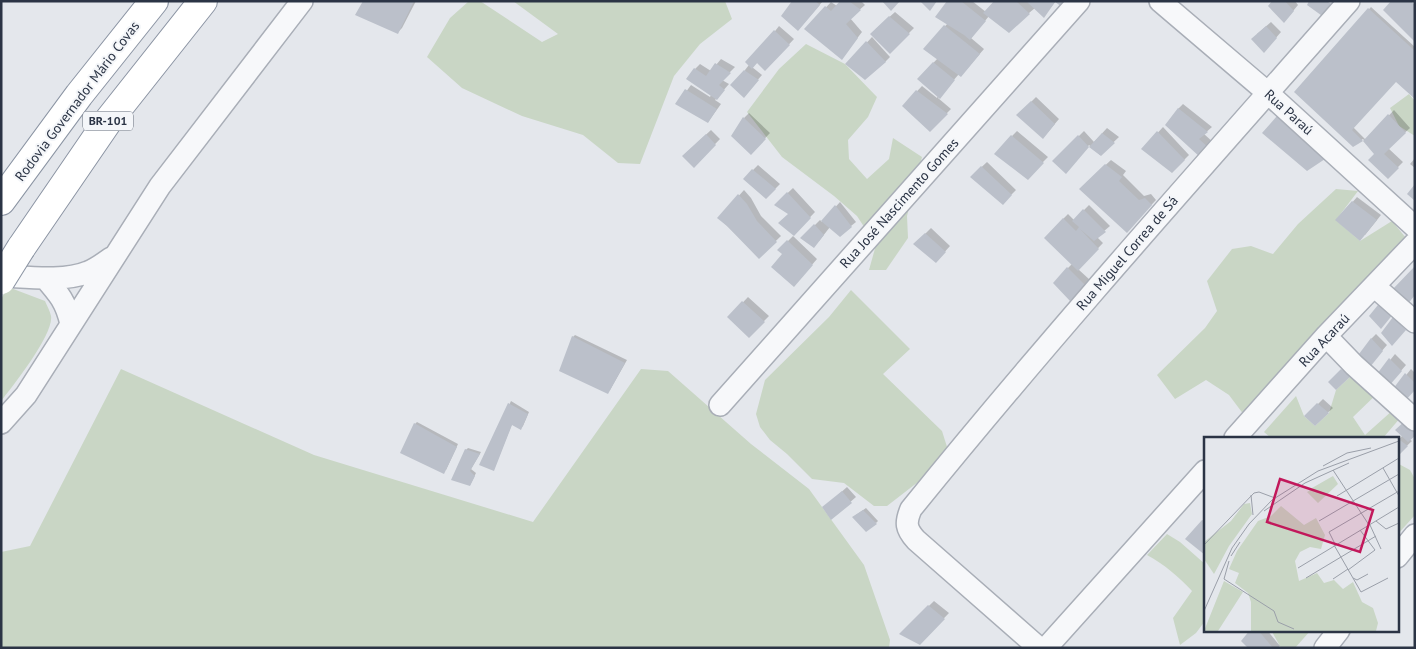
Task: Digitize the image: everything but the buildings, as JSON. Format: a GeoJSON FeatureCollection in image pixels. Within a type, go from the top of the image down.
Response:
{"type":"FeatureCollection","features":[{"type":"Feature","properties":{"kind":"highway","name":"Rodovia Governador Mário Covas"},"geometry":{"type":"LineString","coordinates":[[1,201],[79,95],[154,1]]}},
{"type":"Feature","properties":{"kind":"highway","name":"BR-101"},"geometry":{"type":"LineString","coordinates":[[1,278],[108,121],[203,1]]}},
{"type":"Feature","properties":{"kind":"street"},"geometry":{"type":"LineString","coordinates":[[1,423],[26,395],[115,255],[176,164],[302,1]]}},
{"type":"Feature","properties":{"kind":"street","name":"Rua José Nascimento Gomes"},"geometry":{"type":"LineString","coordinates":[[720,405],[1079,1]]}},
{"type":"Feature","properties":{"kind":"street","name":"Rua Paraú"},"geometry":{"type":"LineString","coordinates":[[1160,1],[1268,92],[1415,227]]}},
{"type":"Feature","properties":{"kind":"street","name":"Rua Miguel Correa de Sá"},"geometry":{"type":"LineString","coordinates":[[1039,648],[916,540],[906,526],[911,509],[981,422],[1068,320],[1349,1]]}},
{"type":"Feature","properties":{"kind":"street","name":"Rua Acaraú"},"geometry":{"type":"LineString","coordinates":[[1236,437],[1326,336],[1415,243]]}},
{"type":"Feature","properties":{"kind":"street"},"geometry":{"type":"LineString","coordinates":[[1,278],[45,278],[78,275],[88,272],[115,255]]}},
{"type":"Feature","properties":{"kind":"street"},"geometry":{"type":"LineString","coordinates":[[45,278],[67,306],[71,324]]}},
{"type":"Feature","properties":{"kind":"street"},"geometry":{"type":"LineString","coordinates":[[1374,286],[1415,322]]}},
{"type":"Feature","properties":{"kind":"street"},"geometry":{"type":"LineString","coordinates":[[1326,336],[1354,365],[1415,420]]}},
{"type":"Feature","properties":{"kind":"street"},"geometry":{"type":"LineString","coordinates":[[1046,648],[1204,472]]}},
{"type":"Feature","properties":{"kind":"street"},"geometry":{"type":"LineString","coordinates":[[1398,556],[1415,535]]}},
{"type":"Feature","properties":{"kind":"street"},"geometry":{"type":"LineString","coordinates":[[1325,648],[1337,632]]}},
{"type":"Feature","properties":{"kind":"green space"},"geometry":{"type":"Polygon","coordinates":[[[469,1],[480,1],[542,42],[558,34],[513,1],[725,1],[732,19],[700,44],[674,76],[640,164],[618,163],[583,135],[522,116],[462,88],[427,57],[450,18],[469,1]]]}},
{"type":"Feature","properties":{"kind":"green space"},"geometry":{"type":"Polygon","coordinates":[[[806,44],[845,64],[877,97],[868,117],[848,140],[849,159],[867,179],[889,159],[893,138],[922,157],[907,216],[908,238],[886,270],[869,270],[876,245],[857,216],[782,157],[747,112],[779,69],[806,44]]]}},
{"type":"Feature","properties":{"kind":"green space"},"geometry":{"type":"Polygon","coordinates":[[[1409,94],[1415,101],[1415,136],[1399,126],[1390,108],[1409,94]]]}},
{"type":"Feature","properties":{"kind":"green space"},"geometry":{"type":"Polygon","coordinates":[[[1336,189],[1358,191],[1336,220],[1360,241],[1392,221],[1406,238],[1244,415],[1229,395],[1206,380],[1175,399],[1157,375],[1205,328],[1217,311],[1207,281],[1232,249],[1251,246],[1273,254],[1298,224],[1336,189]]]}},
{"type":"Feature","properties":{"kind":"green space"},"geometry":{"type":"Polygon","coordinates":[[[8,287],[45,301],[51,316],[50,324],[40,347],[1,401],[1,299],[8,287]]]}},
{"type":"Feature","properties":{"kind":"green space"},"geometry":{"type":"Polygon","coordinates":[[[851,290],[910,349],[883,374],[942,431],[948,450],[918,482],[887,506],[874,506],[844,483],[812,479],[770,440],[760,427],[756,414],[765,380],[829,317],[851,290]]]}},
{"type":"Feature","properties":{"kind":"green space"},"geometry":{"type":"Polygon","coordinates":[[[121,369],[314,455],[533,522],[641,369],[668,371],[751,444],[809,489],[864,565],[890,640],[889,648],[1,648],[1,552],[30,546],[121,369]]]}},
{"type":"Feature","properties":{"kind":"green space"},"geometry":{"type":"Polygon","coordinates":[[[1351,376],[1382,389],[1353,417],[1365,435],[1393,410],[1401,417],[1384,437],[1270,437],[1264,432],[1296,396],[1304,416],[1315,426],[1329,413],[1336,390],[1351,376]]]}},
{"type":"Feature","properties":{"kind":"green space"},"geometry":{"type":"Polygon","coordinates":[[[1398,464],[1410,470],[1415,479],[1415,515],[1398,534],[1398,464]]]}},
{"type":"Feature","properties":{"kind":"green space"},"geometry":{"type":"Polygon","coordinates":[[[1167,534],[1180,542],[1204,563],[1204,622],[1196,633],[1180,645],[1173,618],[1192,591],[1171,571],[1147,555],[1167,534]]]}},
{"type":"Feature","properties":{"kind":"green space"},"geometry":{"type":"Polygon","coordinates":[[[1272,632],[1309,632],[1295,648],[1281,648],[1272,632]]]}}]}
